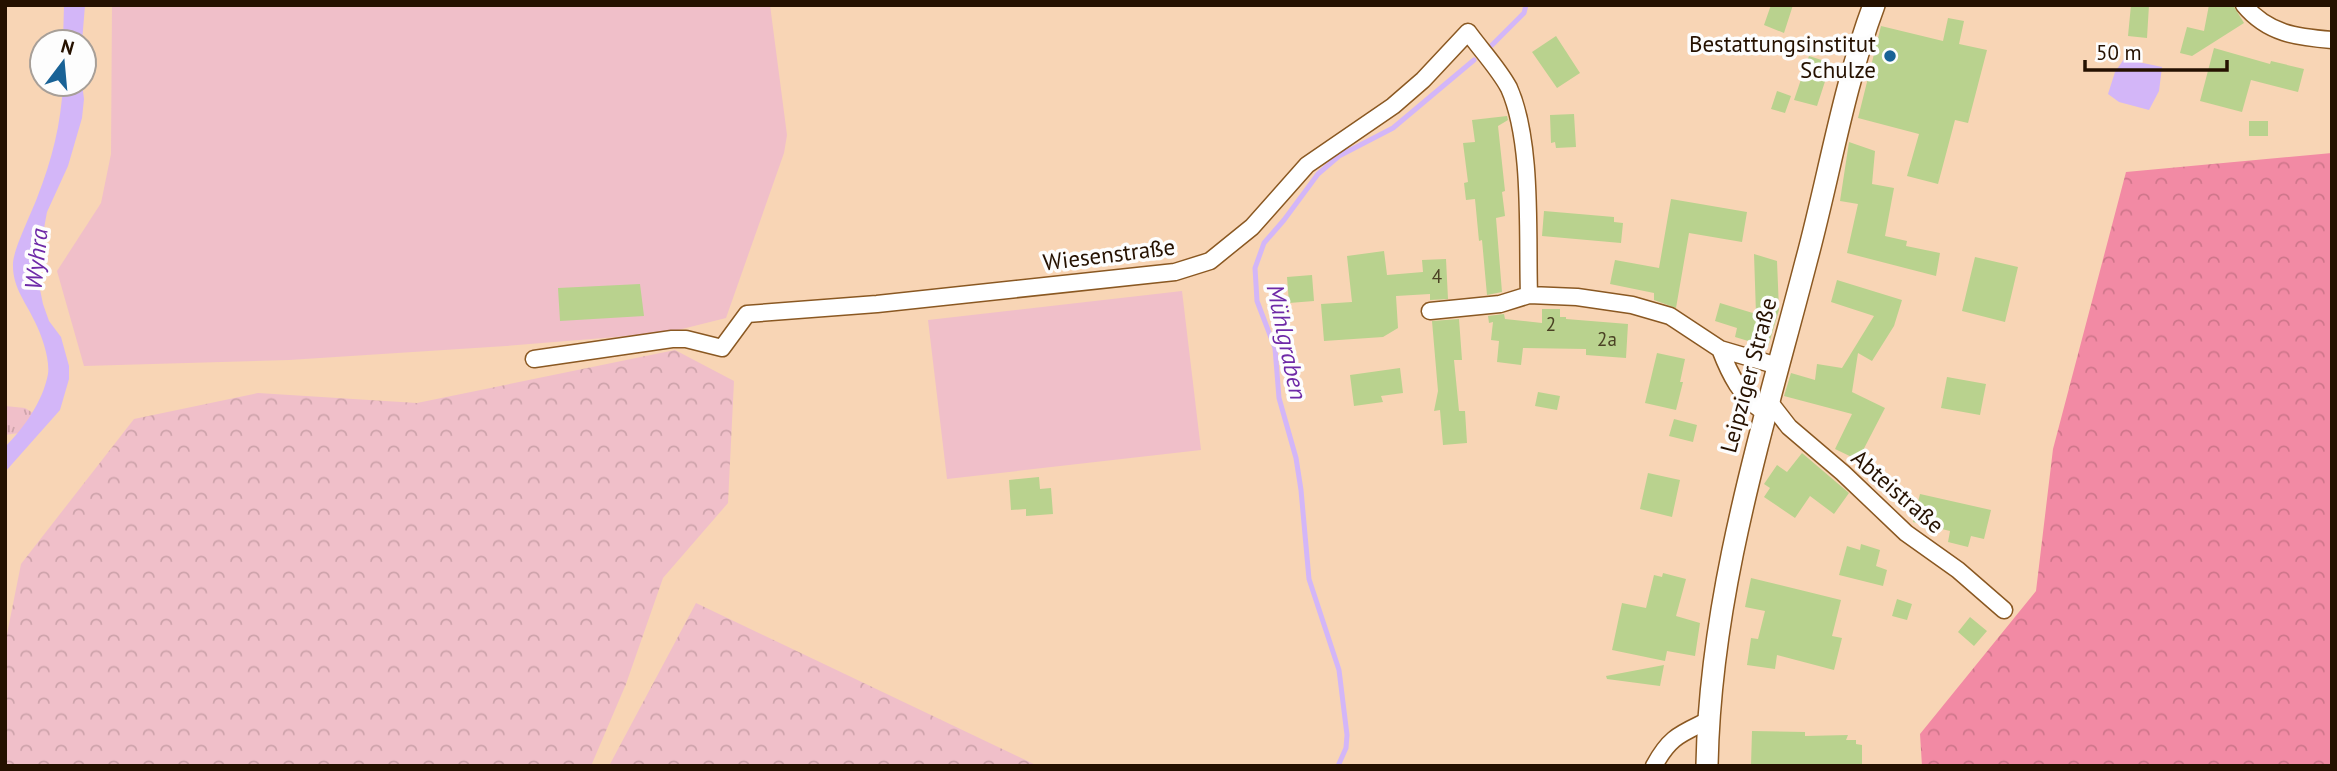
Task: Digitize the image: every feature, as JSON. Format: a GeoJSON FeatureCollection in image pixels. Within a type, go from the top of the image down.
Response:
{"type":"FeatureCollection","features":[{"type":"Feature","properties":{"kind":"street","name":"Leipziger Straße"},"geometry":{"type":"LineString","coordinates":[[1707,766],[1716,648],[1760,405],[1778,366],[1860,46],[1874,5]]}},
{"type":"Feature","properties":{"kind":"street"},"geometry":{"type":"LineString","coordinates":[[2244,5],[2253,16],[2277,32],[2332,40]]}},
{"type":"Feature","properties":{"kind":"street","name":"Wiesenstraße"},"geometry":{"type":"LineString","coordinates":[[534,359],[671,339],[686,339],[722,348],[747,314],[877,304],[1175,272],[1210,261],[1252,227],[1307,165],[1393,106],[1423,80],[1468,32],[1508,87],[1519,121],[1525,154],[1529,295]]}},
{"type":"Feature","properties":{"kind":"street"},"geometry":{"type":"LineString","coordinates":[[1430,311],[1500,304],[1529,295],[1577,297],[1632,304],[1670,316],[1720,349],[1778,366]]}},
{"type":"Feature","properties":{"kind":"street"},"geometry":{"type":"LineString","coordinates":[[1720,349],[1730,373],[1760,405]]}},
{"type":"Feature","properties":{"kind":"street","name":"Abteistraße"},"geometry":{"type":"LineString","coordinates":[[1760,405],[1843,473],[1906,533],[1958,570],[2004,610]]}},
{"type":"Feature","properties":{"kind":"street"},"geometry":{"type":"LineString","coordinates":[[1654,766],[1673,738],[1709,720]]}},
{"type":"Feature","properties":{"kind":"green space"},"geometry":{"type":"Polygon","coordinates":[[[112,5],[770,5],[787,135],[784,153],[726,318],[666,333],[506,346],[289,360],[84,366],[57,271],[101,203],[111,154],[112,5]]]}},
{"type":"Feature","properties":{"kind":"green space"},"geometry":{"type":"Polygon","coordinates":[[[2332,153],[2332,766],[1922,766],[1920,734],[2036,591],[2053,449],[2126,172],[2332,153]]]}},
{"type":"Feature","properties":{"kind":"green space"},"geometry":{"type":"Polygon","coordinates":[[[1182,291],[1201,450],[947,479],[928,320],[1182,291]]]}},
{"type":"Feature","properties":{"kind":"green space"},"geometry":{"type":"Polygon","coordinates":[[[675,350],[734,381],[728,503],[663,578],[626,684],[591,766],[5,766],[5,644],[21,564],[134,419],[258,393],[417,403],[675,350]]]}},
{"type":"Feature","properties":{"kind":"green space"},"geometry":{"type":"Polygon","coordinates":[[[5,406],[25,408],[33,413],[19,433],[5,435],[5,406]]]}},
{"type":"Feature","properties":{"kind":"green space"},"geometry":{"type":"Polygon","coordinates":[[[696,603],[1038,766],[609,766],[696,603]]]}},
{"type":"Feature","properties":{"kind":"water"},"geometry":{"type":"Polygon","coordinates":[[[64,5],[85,5],[83,28],[63,28],[64,5]]]}},
{"type":"Feature","properties":{"kind":"water"},"geometry":{"type":"Polygon","coordinates":[[[2124,59],[2162,67],[2159,91],[2149,110],[2119,102],[2108,94],[2115,72],[2124,59]]]}},
{"type":"Feature","properties":{"kind":"water","name":"Wyhra"},"geometry":{"type":"Polygon","coordinates":[[[62,98],[84,98],[82,118],[68,166],[47,212],[38,261],[38,280],[43,304],[49,321],[61,337],[69,366],[69,379],[60,410],[5,472],[5,447],[32,414],[48,374],[43,341],[17,287],[13,263],[51,156],[62,98]]]}},
{"type":"Feature","properties":{"kind":"building"},"geometry":{"type":"Polygon","coordinates":[[[1771,5],[1793,5],[1784,33],[1764,25],[1771,5]]]}},
{"type":"Feature","properties":{"kind":"building"},"geometry":{"type":"Polygon","coordinates":[[[2131,5],[2149,5],[2147,38],[2128,36],[2131,5]]]}},
{"type":"Feature","properties":{"kind":"building"},"geometry":{"type":"Polygon","coordinates":[[[2209,5],[2233,5],[2244,23],[2192,56],[2180,53],[2187,27],[2204,31],[2209,5]]]}},
{"type":"Feature","properties":{"kind":"building"},"geometry":{"type":"Polygon","coordinates":[[[1948,18],[1964,21],[1959,44],[1987,50],[1968,123],[1955,120],[1938,184],[1907,176],[1919,134],[1858,118],[1881,26],[1943,41],[1948,18]]]}},
{"type":"Feature","properties":{"kind":"building"},"geometry":{"type":"Polygon","coordinates":[[[1556,36],[1580,73],[1557,88],[1532,52],[1556,36]]]}},
{"type":"Feature","properties":{"kind":"building"},"geometry":{"type":"Polygon","coordinates":[[[2214,48],[2270,64],[2271,61],[2304,69],[2298,92],[2251,80],[2242,112],[2200,101],[2214,48]]]}},
{"type":"Feature","properties":{"kind":"building"},"geometry":{"type":"Polygon","coordinates":[[[1809,56],[1831,63],[1817,106],[1794,100],[1809,56]]]}},
{"type":"Feature","properties":{"kind":"building"},"geometry":{"type":"Polygon","coordinates":[[[1777,91],[1791,96],[1785,113],[1771,109],[1777,91]]]}},
{"type":"Feature","properties":{"kind":"building"},"geometry":{"type":"Polygon","coordinates":[[[1574,114],[1576,147],[1556,148],[1555,142],[1551,143],[1550,115],[1574,114]]]}},
{"type":"Feature","properties":{"kind":"building"},"geometry":{"type":"Polygon","coordinates":[[[1507,116],[1508,120],[1498,126],[1505,191],[1502,192],[1505,216],[1496,218],[1502,292],[1487,295],[1475,199],[1466,200],[1464,183],[1468,182],[1463,143],[1475,142],[1472,120],[1507,116]]]}},
{"type":"Feature","properties":{"kind":"building"},"geometry":{"type":"Polygon","coordinates":[[[2249,121],[2268,121],[2268,136],[2249,136],[2249,121]]]}},
{"type":"Feature","properties":{"kind":"building"},"geometry":{"type":"Polygon","coordinates":[[[1849,142],[1875,151],[1872,184],[1894,188],[1885,236],[1907,241],[1906,246],[1940,253],[1936,276],[1847,253],[1858,204],[1840,201],[1849,142]]]}},
{"type":"Feature","properties":{"kind":"building"},"geometry":{"type":"Polygon","coordinates":[[[1671,199],[1747,212],[1742,242],[1689,233],[1676,308],[1654,300],[1654,293],[1610,284],[1615,260],[1659,268],[1671,199]]]}},
{"type":"Feature","properties":{"kind":"building"},"geometry":{"type":"Polygon","coordinates":[[[1544,211],[1614,217],[1614,222],[1623,223],[1621,243],[1542,236],[1544,211]]]}},
{"type":"Feature","properties":{"kind":"building"},"geometry":{"type":"Polygon","coordinates":[[[1384,251],[1387,275],[1423,272],[1422,260],[1446,259],[1448,299],[1430,300],[1430,294],[1396,296],[1398,328],[1383,337],[1324,341],[1321,304],[1352,302],[1347,256],[1384,251]]]}},
{"type":"Feature","properties":{"kind":"building"},"geometry":{"type":"Polygon","coordinates":[[[1754,254],[1777,261],[1779,310],[1768,347],[1735,337],[1737,328],[1715,321],[1720,303],[1756,314],[1754,254]]]}},
{"type":"Feature","properties":{"kind":"building"},"geometry":{"type":"Polygon","coordinates":[[[1975,257],[2018,267],[2005,322],[1962,311],[1975,257]]]}},
{"type":"Feature","properties":{"kind":"building"},"geometry":{"type":"Polygon","coordinates":[[[1312,275],[1314,301],[1289,303],[1287,277],[1312,275]]]}},
{"type":"Feature","properties":{"kind":"building"},"geometry":{"type":"Polygon","coordinates":[[[1837,280],[1902,300],[1894,326],[1872,361],[1858,353],[1852,392],[1885,408],[1858,460],[1835,449],[1852,414],[1784,396],[1791,373],[1815,380],[1817,364],[1842,368],[1874,316],[1831,302],[1837,280]]]}},
{"type":"Feature","properties":{"kind":"building"},"geometry":{"type":"Polygon","coordinates":[[[640,284],[644,316],[560,321],[558,288],[640,284]]]}},
{"type":"Feature","properties":{"kind":"building"},"geometry":{"type":"Polygon","coordinates":[[[1542,309],[1560,309],[1560,317],[1566,319],[1628,324],[1626,358],[1586,355],[1586,349],[1523,348],[1521,365],[1497,362],[1499,341],[1491,340],[1493,322],[1489,323],[1488,316],[1504,314],[1505,319],[1542,323],[1542,309]]]}},
{"type":"Feature","properties":{"kind":"building"},"geometry":{"type":"Polygon","coordinates":[[[1459,319],[1462,360],[1454,360],[1459,411],[1465,411],[1467,443],[1443,445],[1440,410],[1434,411],[1438,391],[1432,321],[1459,319]]]}},
{"type":"Feature","properties":{"kind":"building"},"geometry":{"type":"Polygon","coordinates":[[[1657,353],[1685,359],[1676,410],[1645,403],[1657,353]]]}},
{"type":"Feature","properties":{"kind":"building"},"geometry":{"type":"Polygon","coordinates":[[[1400,368],[1403,393],[1381,396],[1383,402],[1354,406],[1350,375],[1400,368]]]}},
{"type":"Feature","properties":{"kind":"building"},"geometry":{"type":"Polygon","coordinates":[[[1947,377],[1986,384],[1980,415],[1941,408],[1947,377]]]}},
{"type":"Feature","properties":{"kind":"building"},"geometry":{"type":"Polygon","coordinates":[[[1538,392],[1560,396],[1557,410],[1535,406],[1538,392]]]}},
{"type":"Feature","properties":{"kind":"building"},"geometry":{"type":"Polygon","coordinates":[[[1674,419],[1697,425],[1693,442],[1669,436],[1674,419]]]}},
{"type":"Feature","properties":{"kind":"building"},"geometry":{"type":"Polygon","coordinates":[[[1802,453],[1849,493],[1834,514],[1810,496],[1795,518],[1764,497],[1770,488],[1764,484],[1777,465],[1787,472],[1802,453]]]}},
{"type":"Feature","properties":{"kind":"building"},"geometry":{"type":"Polygon","coordinates":[[[1648,473],[1680,480],[1672,517],[1640,509],[1648,473]]]}},
{"type":"Feature","properties":{"kind":"building"},"geometry":{"type":"Polygon","coordinates":[[[1039,477],[1040,489],[1051,488],[1053,514],[1026,516],[1026,509],[1011,510],[1009,480],[1039,477]]]}},
{"type":"Feature","properties":{"kind":"building"},"geometry":{"type":"Polygon","coordinates":[[[1920,494],[1991,510],[1984,539],[1971,536],[1968,547],[1948,542],[1950,531],[1913,522],[1920,494]]]}},
{"type":"Feature","properties":{"kind":"building"},"geometry":{"type":"Polygon","coordinates":[[[1861,544],[1880,550],[1876,566],[1887,570],[1883,586],[1839,575],[1847,546],[1860,550],[1861,544]]]}},
{"type":"Feature","properties":{"kind":"building"},"geometry":{"type":"Polygon","coordinates":[[[1663,573],[1686,579],[1676,616],[1700,623],[1695,656],[1667,651],[1665,661],[1612,650],[1622,603],[1646,608],[1654,575],[1662,577],[1663,573]]]}},
{"type":"Feature","properties":{"kind":"building"},"geometry":{"type":"Polygon","coordinates":[[[1751,578],[1841,600],[1832,636],[1842,638],[1834,670],[1777,655],[1775,669],[1747,665],[1751,638],[1758,639],[1765,611],[1745,607],[1751,578]]]}},
{"type":"Feature","properties":{"kind":"building"},"geometry":{"type":"Polygon","coordinates":[[[1897,599],[1912,604],[1907,620],[1892,616],[1897,599]]]}},
{"type":"Feature","properties":{"kind":"building"},"geometry":{"type":"Polygon","coordinates":[[[1970,617],[1987,631],[1974,646],[1958,632],[1970,617]]]}},
{"type":"Feature","properties":{"kind":"building"},"geometry":{"type":"Polygon","coordinates":[[[1664,665],[1660,686],[1607,679],[1606,676],[1664,665]]]}},
{"type":"Feature","properties":{"kind":"building"},"geometry":{"type":"Polygon","coordinates":[[[1752,731],[1805,732],[1805,736],[1848,735],[1846,740],[1856,740],[1856,744],[1862,745],[1862,766],[1751,766],[1752,731]]]}},
{"type":"Feature","properties":{"kind":"waterway","name":"Mühlgraben"},"geometry":{"type":"LineString","coordinates":[[1492,45],[1524,13],[1526,5]]}},
{"type":"Feature","properties":{"kind":"waterway","name":"Mühlgraben"},"geometry":{"type":"LineString","coordinates":[[1338,766],[1346,748],[1347,735],[1339,670],[1309,579],[1296,458],[1279,398],[1275,348],[1257,301],[1255,268],[1264,243],[1318,174],[1339,156],[1393,128],[1474,60]]}},
{"type":"Feature","properties":{"kind":"place","name":"Bestattungsinstitut Schulze"},"geometry":{"type":"Point","coordinates":[1890,56]}}]}
